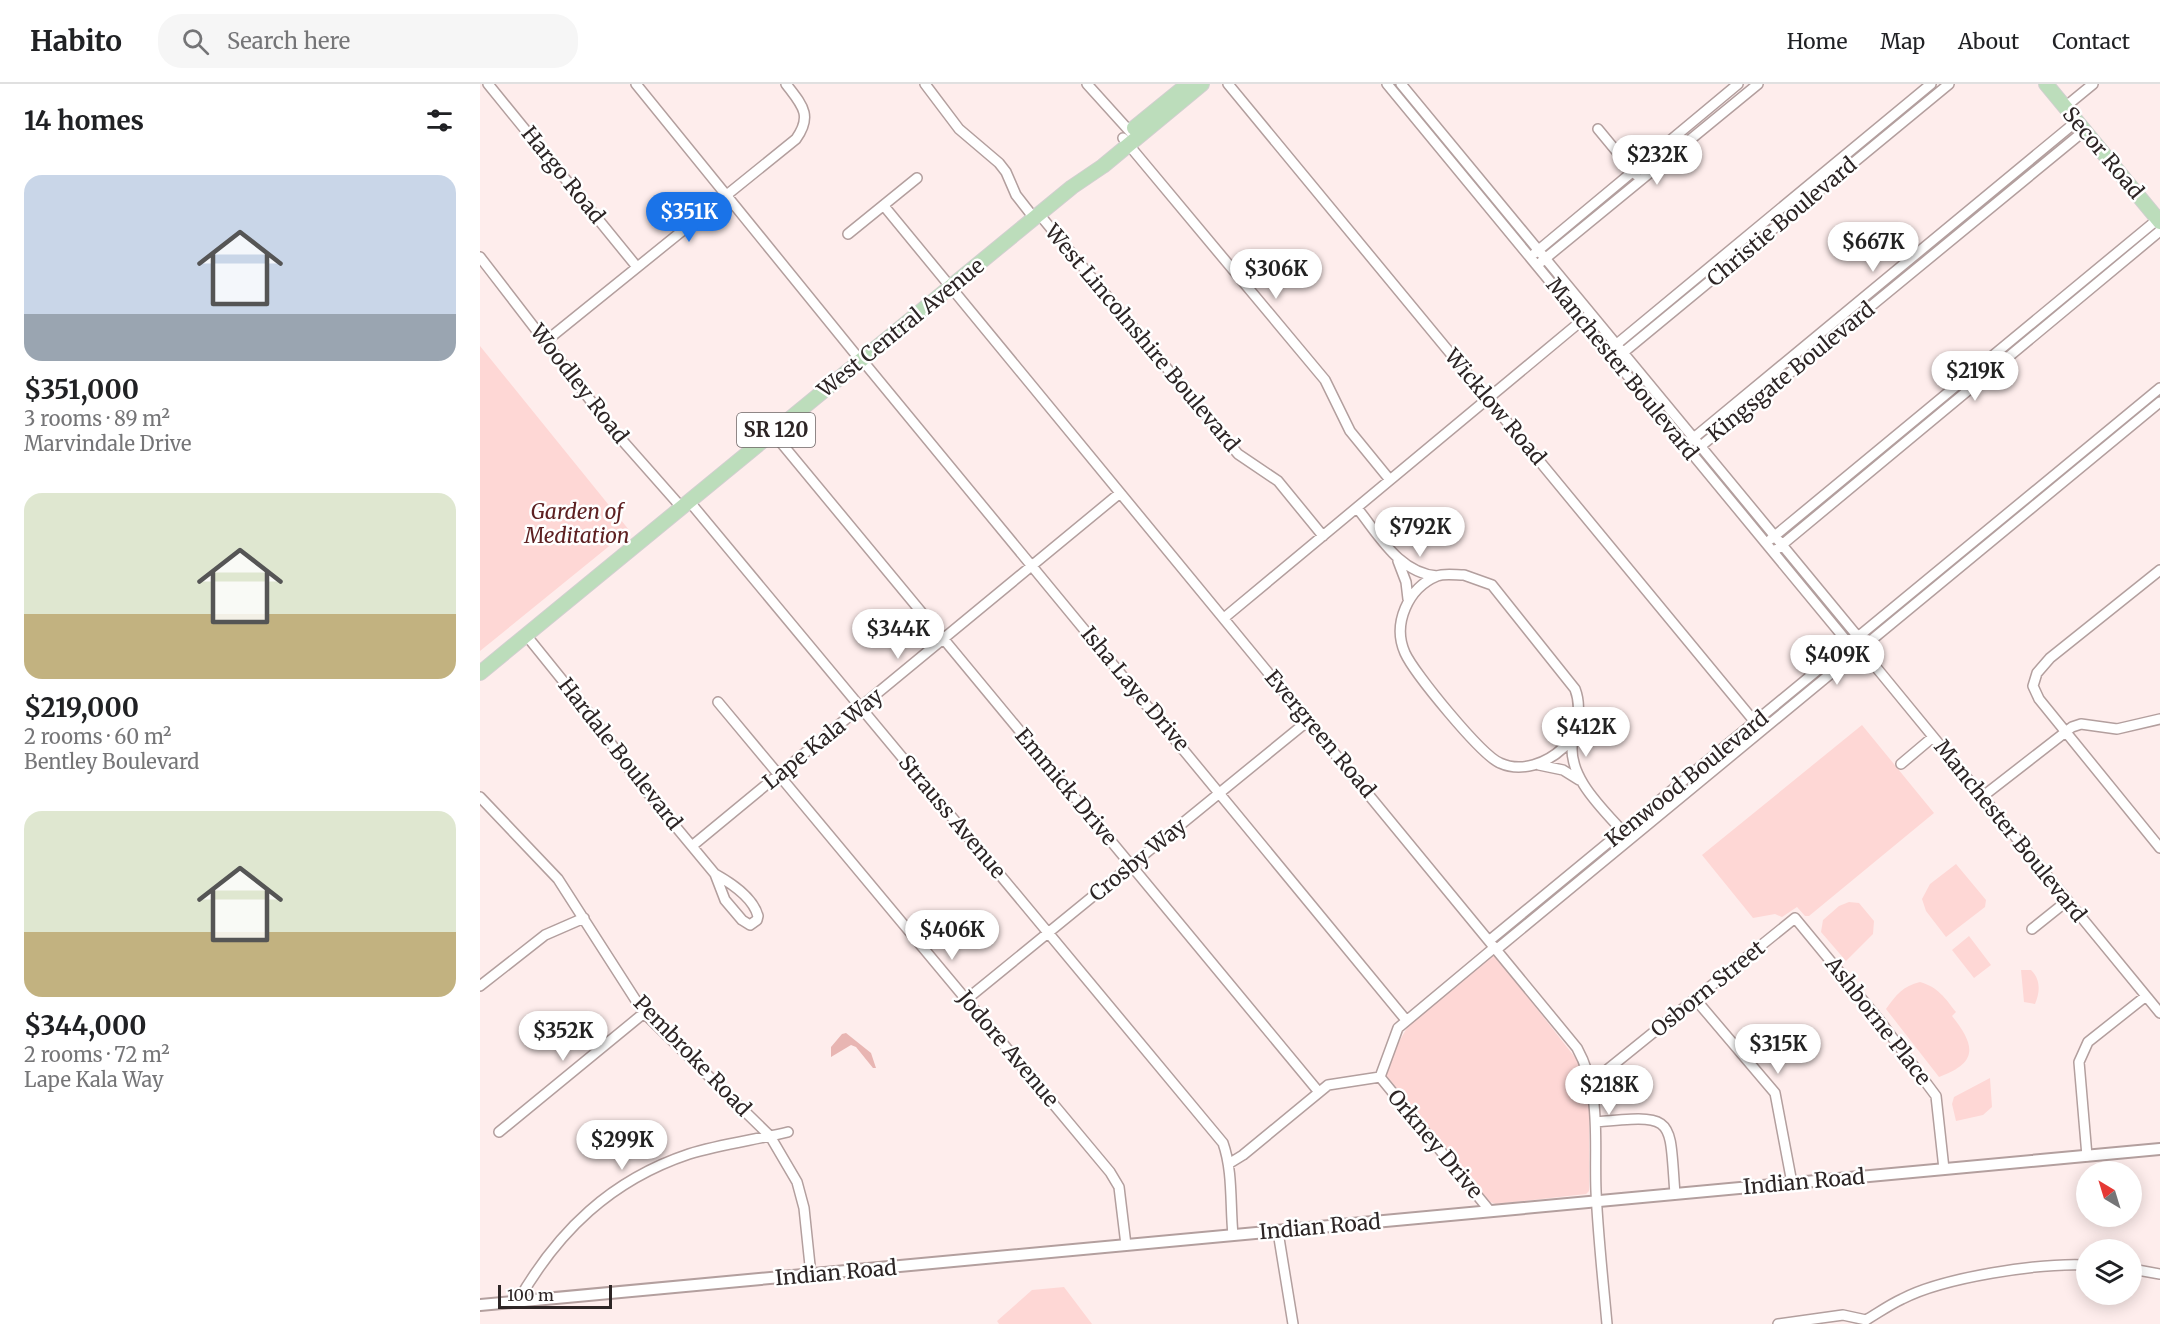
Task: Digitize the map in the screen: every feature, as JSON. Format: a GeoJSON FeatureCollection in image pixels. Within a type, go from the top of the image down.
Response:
{"type":"FeatureCollection","features":[{"type":"Feature","properties":{"kind":"main road","name":"West Central Avenue"},"geometry":{"type":"LineString","coordinates":[[1129,138],[1188,84]]}},
{"type":"Feature","properties":{"kind":"main road","name":"West Central Avenue"},"geometry":{"type":"LineString","coordinates":[[480,673],[1072,187],[1097,159],[1202,84]]}},
{"type":"Feature","properties":{"kind":"main road","name":"Secor Road"},"geometry":{"type":"LineString","coordinates":[[2046,84],[2159,224]]}},
{"type":"Feature","properties":{"kind":"street","name":"Hargo Road"},"geometry":{"type":"LineString","coordinates":[[488,84],[637,267]]}},
{"type":"Feature","properties":{"kind":"street","name":"Isha Laye Drive"},"geometry":{"type":"LineString","coordinates":[[636,84],[1406,1020]]}},
{"type":"Feature","properties":{"kind":"street"},"geometry":{"type":"LineString","coordinates":[[546,341],[796,140],[805,124],[803,107],[786,84]]}},
{"type":"Feature","properties":{"kind":"street","name":"West Lincolnshire Boulevard"},"geometry":{"type":"LineString","coordinates":[[925,84],[959,129],[999,163],[1006,172],[1016,195],[1238,454],[1278,481],[1323,536]]}},
{"type":"Feature","properties":{"kind":"street"},"geometry":{"type":"LineString","coordinates":[[1087,84],[1325,380],[1350,431],[1390,480]]}},
{"type":"Feature","properties":{"kind":"street","name":"Wicklow Road"},"geometry":{"type":"LineString","coordinates":[[1228,84],[1762,731]]}},
{"type":"Feature","properties":{"kind":"street","name":"Manchester Boulevard"},"geometry":{"type":"LineString","coordinates":[[1387,84],[1534,254],[1545,259],[1694,438],[1859,639],[1861,649],[2160,1013]]}},
{"type":"Feature","properties":{"kind":"street","name":"Manchester Boulevard"},"geometry":{"type":"LineString","coordinates":[[1401,84],[1534,254],[1537,266],[1851,646]]}},
{"type":"Feature","properties":{"kind":"street"},"geometry":{"type":"LineString","coordinates":[[1534,254],[1738,84]]}},
{"type":"Feature","properties":{"kind":"street"},"geometry":{"type":"LineString","coordinates":[[1537,266],[1758,84]]}},
{"type":"Feature","properties":{"kind":"street","name":"Christie Boulevard"},"geometry":{"type":"LineString","coordinates":[[1608,351],[1931,84]]}},
{"type":"Feature","properties":{"kind":"street","name":"Christie Boulevard"},"geometry":{"type":"LineString","coordinates":[[1615,360],[1949,84]]}},
{"type":"Feature","properties":{"kind":"street"},"geometry":{"type":"LineString","coordinates":[[2065,107],[2093,84]]}},
{"type":"Feature","properties":{"kind":"street","name":"Kingsgate Boulevard"},"geometry":{"type":"LineString","coordinates":[[1685,446],[2081,126]]}},
{"type":"Feature","properties":{"kind":"street","name":"Kingsgate Boulevard"},"geometry":{"type":"LineString","coordinates":[[1692,454],[2081,126]]}},
{"type":"Feature","properties":{"kind":"street"},"geometry":{"type":"LineString","coordinates":[[1598,129],[1641,181]]}},
{"type":"Feature","properties":{"kind":"street"},"geometry":{"type":"LineString","coordinates":[[848,234],[917,178]]}},
{"type":"Feature","properties":{"kind":"street","name":"Evergreen Road"},"geometry":{"type":"LineString","coordinates":[[884,206],[1572,1042],[1592,1082],[1596,1122],[1597,1202],[1606,1324]]}},
{"type":"Feature","properties":{"kind":"street"},"geometry":{"type":"LineString","coordinates":[[1766,543],[2159,224]]}},
{"type":"Feature","properties":{"kind":"street"},"geometry":{"type":"LineString","coordinates":[[1773,552],[2159,224]]}},
{"type":"Feature","properties":{"kind":"street","name":"Woodley Road"},"geometry":{"type":"LineString","coordinates":[[480,258],[629,449],[686,505]]}},
{"type":"Feature","properties":{"kind":"street"},"geometry":{"type":"LineString","coordinates":[[1224,618],[1590,314]]}},
{"type":"Feature","properties":{"kind":"street","name":"Kenwood Boulevard"},"geometry":{"type":"LineString","coordinates":[[1494,945],[1623,832],[1851,646],[2160,388]]}},
{"type":"Feature","properties":{"kind":"street","name":"Kenwood Boulevard"},"geometry":{"type":"LineString","coordinates":[[1494,945],[1630,840],[2160,402]]}},
{"type":"Feature","properties":{"kind":"street","name":"Emmick Drive"},"geometry":{"type":"LineString","coordinates":[[773,433],[1318,1091]]}},
{"type":"Feature","properties":{"kind":"street","name":"Lape Kala Way"},"geometry":{"type":"LineString","coordinates":[[692,846],[1120,493]]}},
{"type":"Feature","properties":{"kind":"street","name":"Strauss Avenue"},"geometry":{"type":"LineString","coordinates":[[686,505],[862,708],[1223,1143],[1230,1163],[1228,1177],[1233,1235]]}},
{"type":"Feature","properties":{"kind":"street"},"geometry":{"type":"LineString","coordinates":[[1357,508],[1396,556],[1418,572],[1437,576],[1464,575],[1492,585],[1575,688],[1578,707],[1572,760],[1583,783],[1630,840]]}},
{"type":"Feature","properties":{"kind":"street"},"geometry":{"type":"LineString","coordinates":[[1396,556],[1406,582],[1408,599]]}},
{"type":"Feature","properties":{"kind":"street"},"geometry":{"type":"LineString","coordinates":[[2160,570],[2050,658],[2037,673],[2032,686],[2039,699],[2157,839],[2160,848]]}},
{"type":"Feature","properties":{"kind":"street"},"geometry":{"type":"LineString","coordinates":[[1437,576],[1408,599],[1403,610],[1401,639],[1405,653],[1414,668],[1475,743],[1491,758],[1501,764],[1512,766],[1537,765],[1563,770],[1583,783]]}},
{"type":"Feature","properties":{"kind":"street","name":"Hardale Boulevard"},"geometry":{"type":"LineString","coordinates":[[526,635],[593,718],[637,780],[715,874],[738,889],[754,908],[758,916],[754,923],[750,925],[742,920],[725,900],[715,874]]}},
{"type":"Feature","properties":{"kind":"street"},"geometry":{"type":"LineString","coordinates":[[1851,646],[1861,649]]}},
{"type":"Feature","properties":{"kind":"street","name":"Jodore Avenue"},"geometry":{"type":"LineString","coordinates":[[718,702],[1110,1172],[1119,1186],[1126,1245]]}},
{"type":"Feature","properties":{"kind":"street"},"geometry":{"type":"LineString","coordinates":[[1982,797],[2065,730],[2081,724],[2117,729],[2160,719]]}},
{"type":"Feature","properties":{"kind":"street","name":"Crosby Way"},"geometry":{"type":"LineString","coordinates":[[967,999],[1309,720]]}},
{"type":"Feature","properties":{"kind":"street"},"geometry":{"type":"LineString","coordinates":[[1537,765],[1558,753],[1574,735]]}},
{"type":"Feature","properties":{"kind":"street"},"geometry":{"type":"LineString","coordinates":[[1901,764],[1933,737]]}},
{"type":"Feature","properties":{"kind":"street","name":"Pembroke Road"},"geometry":{"type":"LineString","coordinates":[[481,799],[558,879],[644,1013],[770,1136],[797,1182],[804,1208],[811,1275]]}},
{"type":"Feature","properties":{"kind":"street"},"geometry":{"type":"LineString","coordinates":[[2032,929],[2067,901]]}},
{"type":"Feature","properties":{"kind":"street"},"geometry":{"type":"LineString","coordinates":[[480,986],[544,935],[584,918]]}},
{"type":"Feature","properties":{"kind":"street","name":"Osborn Street"},"geometry":{"type":"LineString","coordinates":[[1592,1082],[1795,918]]}},
{"type":"Feature","properties":{"kind":"street","name":"Ashborne Place"},"geometry":{"type":"LineString","coordinates":[[1795,918],[1893,1037],[1936,1096],[1944,1169]]}},
{"type":"Feature","properties":{"kind":"street"},"geometry":{"type":"LineString","coordinates":[[1230,1163],[1290,1118],[1318,1091],[1328,1085],[1380,1077],[1398,1028],[1494,945]]}},
{"type":"Feature","properties":{"kind":"street"},"geometry":{"type":"LineString","coordinates":[[2087,1156],[2079,1062],[2088,1042],[2145,996]]}},
{"type":"Feature","properties":{"kind":"street"},"geometry":{"type":"LineString","coordinates":[[1696,999],[1775,1093],[1792,1183]]}},
{"type":"Feature","properties":{"kind":"street"},"geometry":{"type":"LineString","coordinates":[[499,1132],[644,1013]]}},
{"type":"Feature","properties":{"kind":"street","name":"Orkney Drive"},"geometry":{"type":"LineString","coordinates":[[1380,1077],[1490,1211]]}},
{"type":"Feature","properties":{"kind":"street"},"geometry":{"type":"LineString","coordinates":[[1596,1122],[1647,1118],[1660,1122],[1671,1137],[1675,1194]]}},
{"type":"Feature","properties":{"kind":"street"},"geometry":{"type":"LineString","coordinates":[[518,1301],[544,1258],[568,1229],[611,1194],[667,1162],[690,1154],[788,1132]]}},
{"type":"Feature","properties":{"kind":"street","name":"Indian Road"},"geometry":{"type":"LineString","coordinates":[[480,1305],[2160,1149]]}},
{"type":"Feature","properties":{"kind":"street"},"geometry":{"type":"LineString","coordinates":[[1278,1232],[1293,1324]]}},
{"type":"Feature","properties":{"kind":"street"},"geometry":{"type":"LineString","coordinates":[[1778,1324],[1843,1315],[1866,1322],[1903,1298],[1947,1283],[2036,1266],[2076,1265]]}},
{"type":"Feature","properties":{"kind":"street"},"geometry":{"type":"LineString","coordinates":[[2142,1271],[2160,1274]]}},
{"type":"Feature","properties":{"kind":"green space","name":"Garden of Meditation"},"geometry":{"type":"Polygon","coordinates":[[[480,346],[629,530],[480,651],[480,346]]]}},
{"type":"Feature","properties":{"kind":"green space"},"geometry":{"type":"Polygon","coordinates":[[[1862,725],[1934,813],[1809,916],[1805,916],[1797,907],[1782,917],[1775,914],[1753,918],[1702,855],[1862,725]]]}},
{"type":"Feature","properties":{"kind":"green space"},"geometry":{"type":"Polygon","coordinates":[[[1956,864],[1986,900],[1985,907],[1946,937],[1926,911],[1922,899],[1930,884],[1956,864]]]}},
{"type":"Feature","properties":{"kind":"green space"},"geometry":{"type":"Polygon","coordinates":[[[1849,902],[1859,903],[1874,921],[1873,934],[1846,961],[1821,932],[1823,920],[1839,906],[1849,902]]]}},
{"type":"Feature","properties":{"kind":"green space"},"geometry":{"type":"Polygon","coordinates":[[[1969,936],[1991,965],[1974,978],[1952,950],[1969,936]]]}},
{"type":"Feature","properties":{"kind":"green space"},"geometry":{"type":"Polygon","coordinates":[[[1494,954],[1581,1065],[1589,1090],[1589,1191],[1586,1194],[1496,1204],[1490,1202],[1386,1075],[1394,1050],[1410,1023],[1494,954]]]}},
{"type":"Feature","properties":{"kind":"green space"},"geometry":{"type":"Polygon","coordinates":[[[2021,970],[2031,970],[2037,978],[2039,991],[2035,1004],[2024,1002],[2021,970]]]}},
{"type":"Feature","properties":{"kind":"green space"},"geometry":{"type":"Polygon","coordinates":[[[1920,982],[1936,990],[1956,1012],[1952,1016],[1966,1036],[1969,1045],[1967,1059],[1961,1066],[1939,1077],[1886,1009],[1900,992],[1920,982]]]}},
{"type":"Feature","properties":{"kind":"green space"},"geometry":{"type":"Polygon","coordinates":[[[1990,1078],[1992,1107],[1983,1115],[1956,1121],[1952,1104],[1954,1097],[1990,1078]]]}},
{"type":"Feature","properties":{"kind":"green space"},"geometry":{"type":"Polygon","coordinates":[[[1064,1287],[1092,1324],[999,1324],[997,1321],[1032,1290],[1064,1287]]]}},
{"type":"Feature","properties":{"kind":"shaded area"},"geometry":{"type":"Polygon","coordinates":[[[846,1033],[871,1053],[876,1068],[873,1068],[856,1047],[851,1045],[831,1057],[831,1047],[842,1034],[846,1033]]]}}]}
